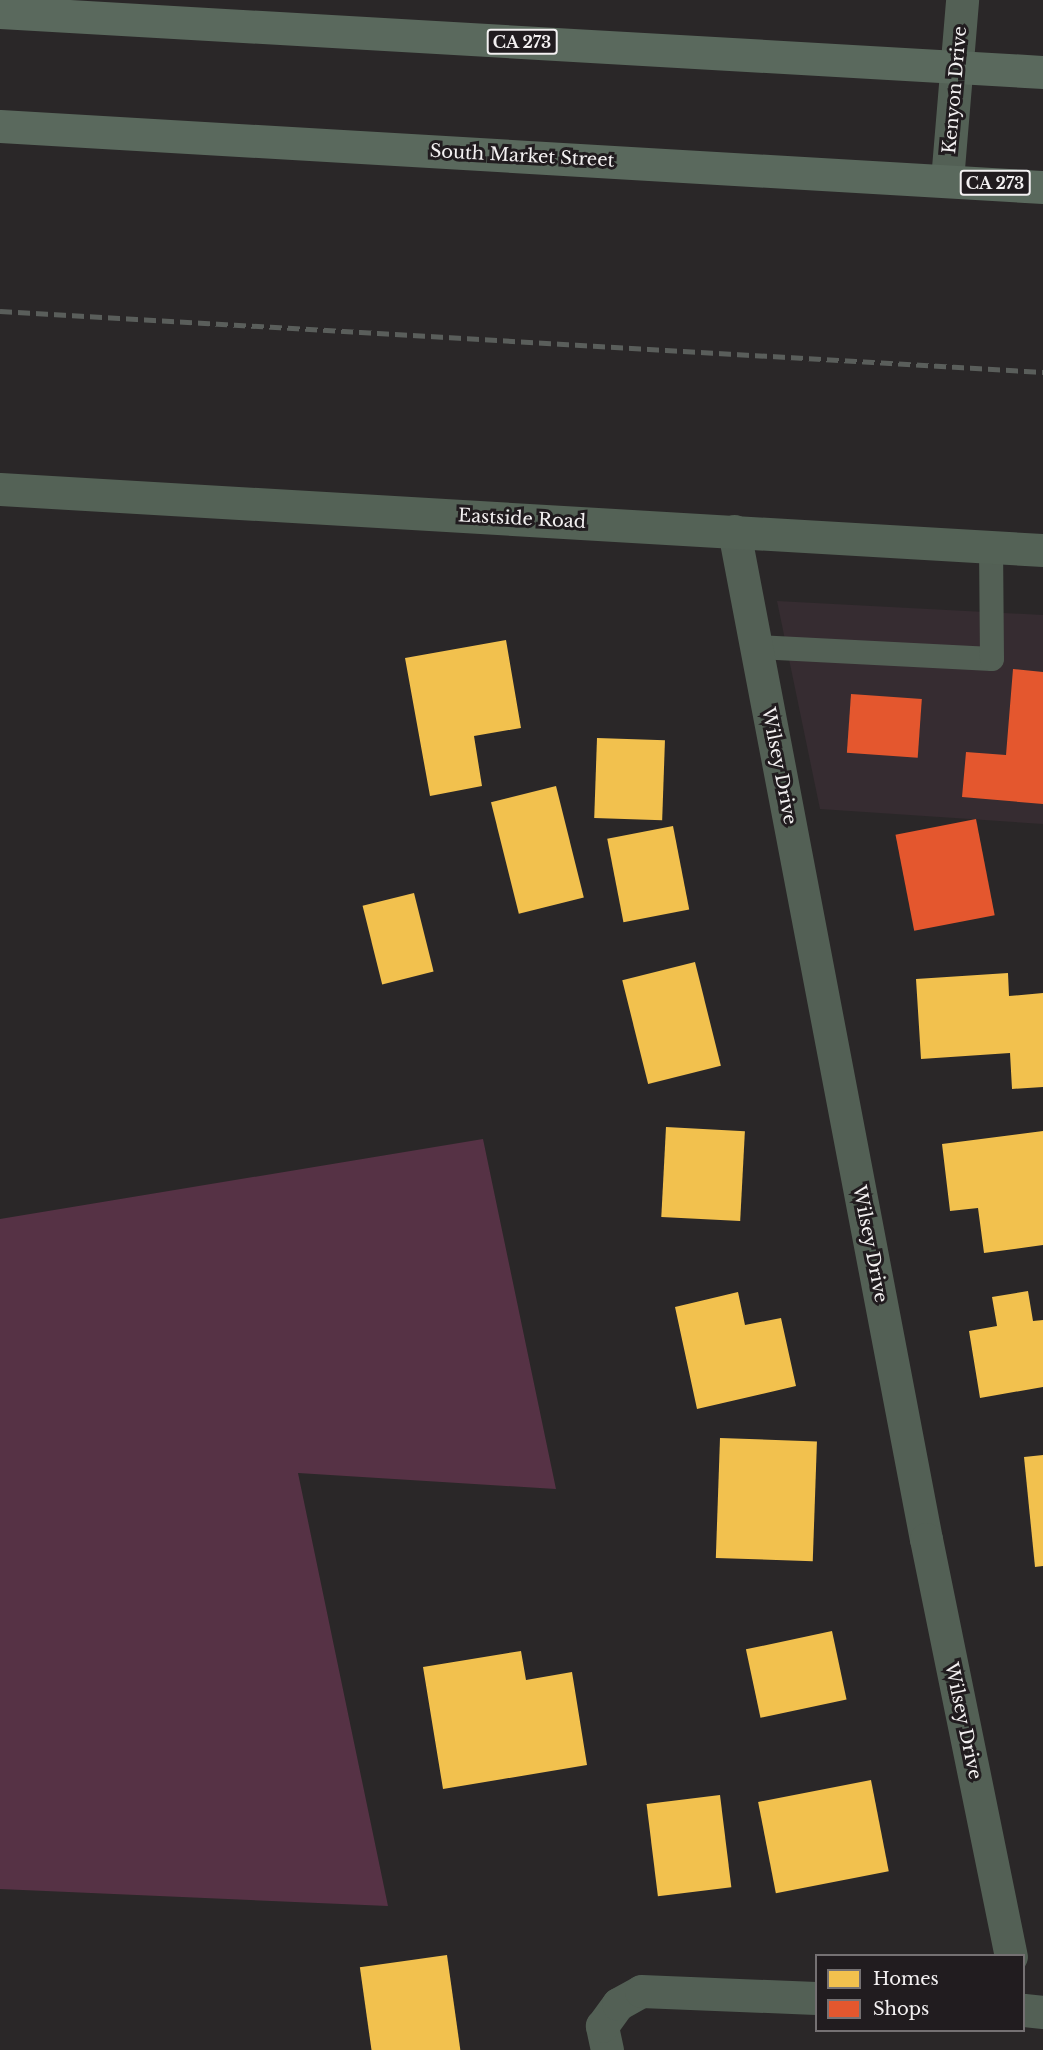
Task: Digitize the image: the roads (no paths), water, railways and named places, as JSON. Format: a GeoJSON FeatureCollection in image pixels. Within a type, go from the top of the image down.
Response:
{"type":"FeatureCollection","features":[{"type":"Feature","properties":{"kind":"main road","name":"CA 273"},"geometry":{"type":"LineString","coordinates":[[0,12],[958,64],[1043,72]]}},
{"type":"Feature","properties":{"kind":"main road","name":"South Market Street"},"geometry":{"type":"LineString","coordinates":[[0,126],[1043,186]]}},
{"type":"Feature","properties":{"kind":"street","name":"Kenyon Drive"},"geometry":{"type":"LineString","coordinates":[[947,180],[962,0]]}},
{"type":"Feature","properties":{"kind":"street","name":"Eastside Road"},"geometry":{"type":"LineString","coordinates":[[0,489],[1043,550]]}},
{"type":"Feature","properties":{"kind":"street","name":"Wilsey Drive"},"geometry":{"type":"LineString","coordinates":[[734,531],[926,1539],[1011,1954]]}},
{"type":"Feature","properties":{"kind":"street"},"geometry":{"type":"LineString","coordinates":[[607,2050],[602,2026],[618,2004],[641,1991],[815,1998]]}},
{"type":"Feature","properties":{"kind":"street"},"geometry":{"type":"LineString","coordinates":[[1025,2010],[1043,2012]]}},
{"type":"Feature","properties":{"kind":"lane"},"geometry":{"type":"LineString","coordinates":[[756,647],[992,659],[991,547]]}},
{"type":"Feature","properties":{"kind":"railway"},"geometry":{"type":"LineString","coordinates":[[0,311],[1043,372]]}}]}
